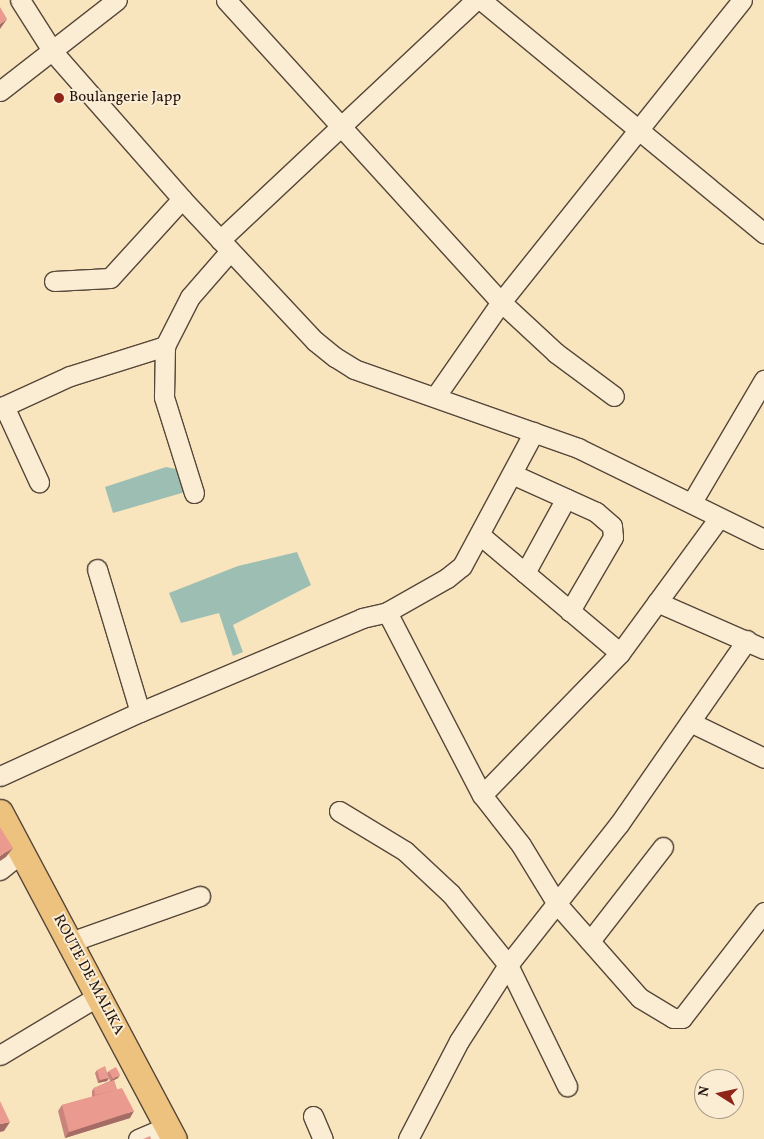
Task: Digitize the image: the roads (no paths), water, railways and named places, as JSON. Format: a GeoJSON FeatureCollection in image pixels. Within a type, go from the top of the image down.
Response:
{"type":"FeatureCollection","features":[{"type":"Feature","properties":{"kind":"main road","name":"ROUTE DE MALIKA"},"geometry":{"type":"LineString","coordinates":[[0,812],[171,1133]]}},
{"type":"Feature","properties":{"kind":"street"},"geometry":{"type":"LineString","coordinates":[[20,0],[53,52],[182,199],[225,246],[335,357],[354,369],[578,448],[692,502],[718,519],[764,539]]}},
{"type":"Feature","properties":{"kind":"street"},"geometry":{"type":"LineString","coordinates":[[0,91],[53,52],[117,0]]}},
{"type":"Feature","properties":{"kind":"street"},"geometry":{"type":"LineString","coordinates":[[226,0],[502,302],[556,353],[614,396]]}},
{"type":"Feature","properties":{"kind":"street"},"geometry":{"type":"LineString","coordinates":[[435,397],[502,302],[638,134],[742,0]]}},
{"type":"Feature","properties":{"kind":"street"},"geometry":{"type":"LineString","coordinates":[[194,493],[164,397],[165,346],[190,297],[225,246],[342,127],[486,2],[638,134],[764,233]]}},
{"type":"Feature","properties":{"kind":"street"},"geometry":{"type":"LineString","coordinates":[[54,281],[110,278],[182,199]]}},
{"type":"Feature","properties":{"kind":"street"},"geometry":{"type":"LineString","coordinates":[[38,482],[2,407],[70,376],[165,346]]}},
{"type":"Feature","properties":{"kind":"street"},"geometry":{"type":"LineString","coordinates":[[692,502],[764,380]]}},
{"type":"Feature","properties":{"kind":"street"},"geometry":{"type":"LineString","coordinates":[[0,776],[140,712],[362,618],[388,612],[462,566],[534,432]]}},
{"type":"Feature","properties":{"kind":"street"},"geometry":{"type":"LineString","coordinates":[[512,474],[606,518],[613,537],[570,611]]}},
{"type":"Feature","properties":{"kind":"street"},"geometry":{"type":"LineString","coordinates":[[525,573],[566,498]]}},
{"type":"Feature","properties":{"kind":"street"},"geometry":{"type":"LineString","coordinates":[[482,796],[620,653],[718,519]]}},
{"type":"Feature","properties":{"kind":"street"},"geometry":{"type":"LineString","coordinates":[[480,535],[620,653]]}},
{"type":"Feature","properties":{"kind":"street"},"geometry":{"type":"LineString","coordinates":[[97,569],[140,712]]}},
{"type":"Feature","properties":{"kind":"street"},"geometry":{"type":"LineString","coordinates":[[657,602],[764,649]]}},
{"type":"Feature","properties":{"kind":"street"},"geometry":{"type":"LineString","coordinates":[[388,612],[482,796],[521,845],[557,904],[640,998],[673,1018],[682,1018],[764,912]]}},
{"type":"Feature","properties":{"kind":"street"},"geometry":{"type":"LineString","coordinates":[[408,1139],[459,1041],[508,965],[557,904],[690,722],[747,640]]}},
{"type":"Feature","properties":{"kind":"street"},"geometry":{"type":"LineString","coordinates":[[690,722],[764,758]]}},
{"type":"Feature","properties":{"kind":"street"},"geometry":{"type":"LineString","coordinates":[[339,811],[405,851],[451,894],[508,965],[567,1086]]}},
{"type":"Feature","properties":{"kind":"street"},"geometry":{"type":"LineString","coordinates":[[590,941],[663,847]]}},
{"type":"Feature","properties":{"kind":"street"},"geometry":{"type":"LineString","coordinates":[[0,870],[22,852]]}},
{"type":"Feature","properties":{"kind":"street"},"geometry":{"type":"LineString","coordinates":[[70,942],[200,896]]}},
{"type":"Feature","properties":{"kind":"street"},"geometry":{"type":"LineString","coordinates":[[0,1055],[98,996]]}},
{"type":"Feature","properties":{"kind":"street"},"geometry":{"type":"LineString","coordinates":[[313,1116],[323,1139]]}},
{"type":"Feature","properties":{"kind":"street"},"geometry":{"type":"LineString","coordinates":[[138,1139],[171,1133]]}},
{"type":"Feature","properties":{"kind":"water"},"geometry":{"type":"Polygon","coordinates":[[[166,467],[176,469],[192,490],[113,513],[105,487],[166,467]]]}},
{"type":"Feature","properties":{"kind":"water"},"geometry":{"type":"Polygon","coordinates":[[[297,552],[311,585],[233,625],[243,652],[233,656],[219,613],[181,623],[169,593],[238,566],[297,552]]]}},
{"type":"Feature","properties":{"kind":"place","name":"Boulangerie Japp"},"geometry":{"type":"Point","coordinates":[59,98]}}]}
